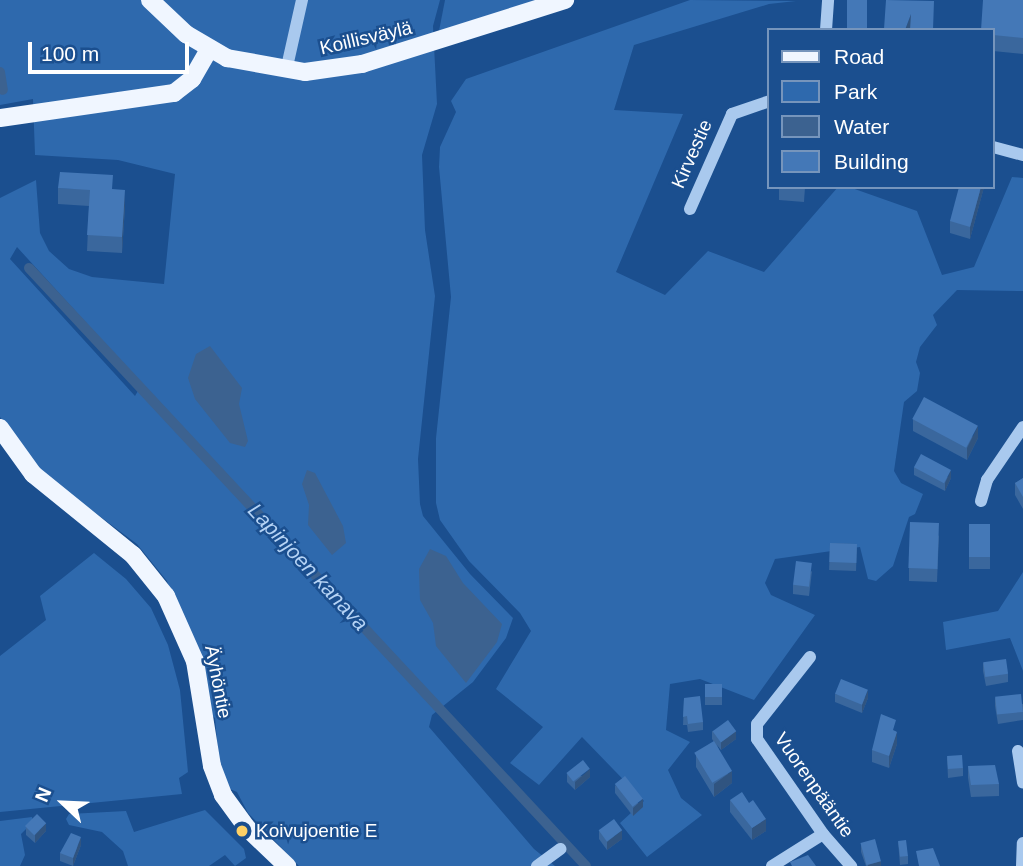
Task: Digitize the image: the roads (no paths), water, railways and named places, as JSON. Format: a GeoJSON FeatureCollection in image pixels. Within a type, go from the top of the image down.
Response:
{"type":"FeatureCollection","features":[{"type":"Feature","properties":{"kind":"main road","name":"Koillisväylä"},"geometry":{"type":"LineString","coordinates":[[149,0],[209,49],[227,58],[286,71],[333,71],[362,64],[565,0]]}},
{"type":"Feature","properties":{"kind":"main road"},"geometry":{"type":"LineString","coordinates":[[0,118],[174,93],[192,79],[209,49]]}},
{"type":"Feature","properties":{"kind":"main road","name":"Äyhöntie"},"geometry":{"type":"LineString","coordinates":[[0,428],[33,474],[133,555],[166,596],[195,661],[209,754],[219,787],[246,827],[287,866]]}},
{"type":"Feature","properties":{"kind":"street"},"geometry":{"type":"LineString","coordinates":[[286,71],[302,0]]}},
{"type":"Feature","properties":{"kind":"street"},"geometry":{"type":"LineString","coordinates":[[826,28],[828,0]]}},
{"type":"Feature","properties":{"kind":"street","name":"Kirvestie"},"geometry":{"type":"LineString","coordinates":[[690,209],[732,114],[768,101]]}},
{"type":"Feature","properties":{"kind":"street"},"geometry":{"type":"LineString","coordinates":[[995,148],[1023,155]]}},
{"type":"Feature","properties":{"kind":"street"},"geometry":{"type":"LineString","coordinates":[[981,501],[987,480],[1023,427]]}},
{"type":"Feature","properties":{"kind":"street","name":"Vuorenpääntie"},"geometry":{"type":"LineString","coordinates":[[810,657],[757,724],[757,739],[823,834],[850,866]]}},
{"type":"Feature","properties":{"kind":"street"},"geometry":{"type":"LineString","coordinates":[[1018,751],[1023,783]]}},
{"type":"Feature","properties":{"kind":"street"},"geometry":{"type":"LineString","coordinates":[[772,866],[823,834]]}},
{"type":"Feature","properties":{"kind":"street"},"geometry":{"type":"LineString","coordinates":[[1022,866],[1023,843]]}},
{"type":"Feature","properties":{"kind":"street"},"geometry":{"type":"LineString","coordinates":[[537,866],[560,849]]}},
{"type":"Feature","properties":{"kind":"water"},"geometry":{"type":"Polygon","coordinates":[[[210,346],[242,388],[239,404],[248,441],[245,447],[230,443],[195,399],[188,378],[196,354],[210,346]]]}},
{"type":"Feature","properties":{"kind":"water"},"geometry":{"type":"Polygon","coordinates":[[[307,470],[315,473],[343,526],[346,543],[332,555],[308,525],[309,505],[302,484],[307,470]]]}},
{"type":"Feature","properties":{"kind":"water"},"geometry":{"type":"Polygon","coordinates":[[[430,549],[446,556],[463,583],[502,624],[497,642],[466,683],[436,646],[433,623],[420,600],[419,569],[430,549]]]}},
{"type":"Feature","properties":{"kind":"waterway","name":"Lapinjoen kanava"},"geometry":{"type":"LineString","coordinates":[[0,72],[3,90]]}},
{"type":"Feature","properties":{"kind":"waterway","name":"Lapinjoen kanava"},"geometry":{"type":"LineString","coordinates":[[29,268],[586,866]]}},
{"type":"Feature","properties":{"kind":"place","name":"Koivujoentie E"},"geometry":{"type":"Point","coordinates":[242,831]}}]}
